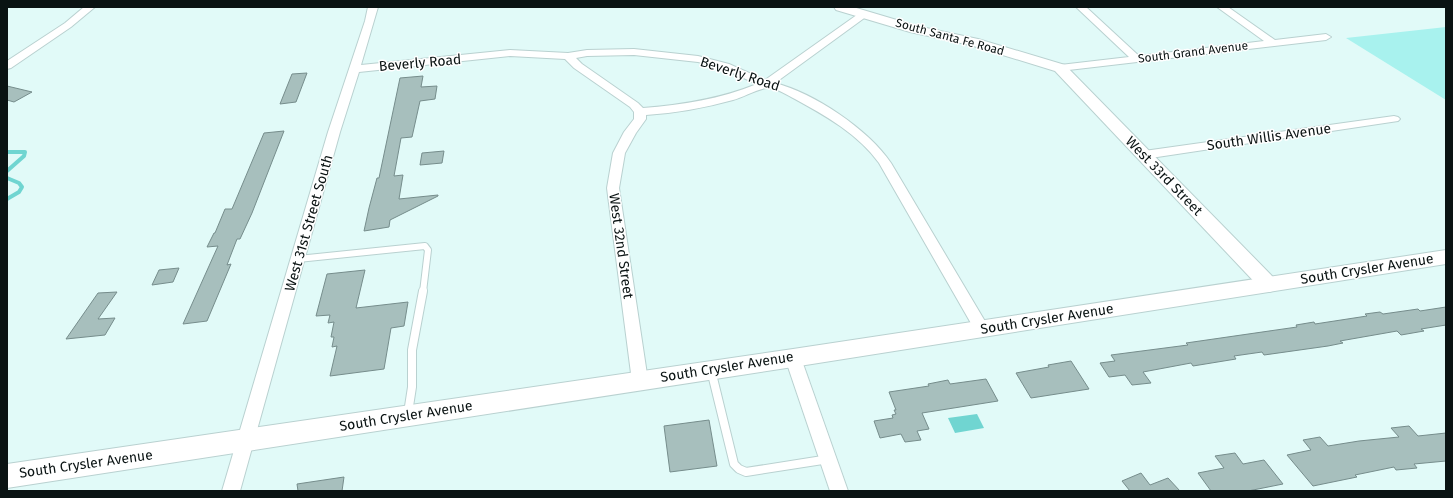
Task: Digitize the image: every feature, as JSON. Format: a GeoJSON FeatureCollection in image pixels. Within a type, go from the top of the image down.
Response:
{"type":"FeatureCollection","features":[{"type":"Feature","properties":{"kind":"main road","name":"South Crysler Avenue"},"geometry":{"type":"LineString","coordinates":[[7,476],[792,358],[1446,257]]}},
{"type":"Feature","properties":{"kind":"street"},"geometry":{"type":"LineString","coordinates":[[7,66],[68,25],[90,7]]}},
{"type":"Feature","properties":{"kind":"street","name":"West 31st Street South"},"geometry":{"type":"LineString","coordinates":[[231,491],[334,132],[373,7]]}},
{"type":"Feature","properties":{"kind":"street","name":"South Santa Fe Road"},"geometry":{"type":"LineString","coordinates":[[840,7],[914,29],[973,42],[1060,68]]}},
{"type":"Feature","properties":{"kind":"street"},"geometry":{"type":"LineString","coordinates":[[1081,7],[1137,59]]}},
{"type":"Feature","properties":{"kind":"street"},"geometry":{"type":"LineString","coordinates":[[1222,7],[1273,43]]}},
{"type":"Feature","properties":{"kind":"street"},"geometry":{"type":"LineString","coordinates":[[568,56],[578,66],[634,105],[640,112],[706,104],[739,95],[766,84],[864,14]]}},
{"type":"Feature","properties":{"kind":"street","name":"South Grand Avenue"},"geometry":{"type":"LineString","coordinates":[[1060,68],[1326,37]]}},
{"type":"Feature","properties":{"kind":"street","name":"Beverly Road"},"geometry":{"type":"LineString","coordinates":[[355,68],[510,53],[568,56],[600,52],[634,52],[698,60],[725,66],[766,84],[785,89],[829,113],[875,149],[885,163],[981,328]]}},
{"type":"Feature","properties":{"kind":"street","name":"West 33rd Street"},"geometry":{"type":"LineString","coordinates":[[1060,68],[1269,285]]}},
{"type":"Feature","properties":{"kind":"street","name":"West 32nd Street"},"geometry":{"type":"LineString","coordinates":[[640,112],[640,119],[630,132],[620,153],[613,188],[640,380]]}},
{"type":"Feature","properties":{"kind":"street","name":"South Willis Avenue"},"geometry":{"type":"LineString","coordinates":[[1144,155],[1394,119]]}},
{"type":"Feature","properties":{"kind":"street"},"geometry":{"type":"LineString","coordinates":[[792,358],[829,459],[839,491]]}},
{"type":"Feature","properties":{"kind":"lane"},"geometry":{"type":"LineString","coordinates":[[298,259],[418,246],[425,246],[428,250],[424,284],[412,350],[412,387],[408,415]]}},
{"type":"Feature","properties":{"kind":"lane"},"geometry":{"type":"LineString","coordinates":[[711,370],[734,464],[739,469],[746,472],[829,459]]}},
{"type":"Feature","properties":{"kind":"shaded area"},"geometry":{"type":"Polygon","coordinates":[[[1446,27],[1446,100],[1346,38],[1446,27]]]}},
{"type":"Feature","properties":{"kind":"shaded area"},"geometry":{"type":"Polygon","coordinates":[[[977,414],[984,428],[955,433],[948,418],[977,414]]]}},
{"type":"Feature","properties":{"kind":"building"},"geometry":{"type":"Polygon","coordinates":[[[307,73],[296,102],[280,104],[292,74],[307,73]]]}},
{"type":"Feature","properties":{"kind":"building"},"geometry":{"type":"Polygon","coordinates":[[[423,76],[421,87],[437,86],[435,99],[420,101],[412,137],[401,138],[394,176],[403,175],[399,199],[438,196],[390,220],[389,227],[364,231],[377,178],[379,178],[400,78],[423,76]]]}},
{"type":"Feature","properties":{"kind":"building"},"geometry":{"type":"Polygon","coordinates":[[[7,86],[32,92],[14,102],[7,100],[7,86]]]}},
{"type":"Feature","properties":{"kind":"building"},"geometry":{"type":"Polygon","coordinates":[[[284,131],[252,213],[240,239],[237,239],[227,265],[231,264],[207,321],[183,324],[218,246],[207,247],[215,233],[225,209],[232,209],[264,133],[284,131]]]}},
{"type":"Feature","properties":{"kind":"building"},"geometry":{"type":"Polygon","coordinates":[[[444,151],[442,163],[420,165],[422,153],[444,151]]]}},
{"type":"Feature","properties":{"kind":"building"},"geometry":{"type":"Polygon","coordinates":[[[179,268],[173,282],[152,285],[159,270],[179,268]]]}},
{"type":"Feature","properties":{"kind":"building"},"geometry":{"type":"Polygon","coordinates":[[[365,270],[356,308],[408,302],[404,326],[391,328],[384,369],[330,376],[337,346],[332,347],[334,337],[331,337],[334,322],[328,323],[330,315],[316,316],[327,274],[365,270]]]}},
{"type":"Feature","properties":{"kind":"building"},"geometry":{"type":"Polygon","coordinates":[[[117,292],[98,319],[115,318],[105,335],[66,339],[98,293],[117,292]]]}},
{"type":"Feature","properties":{"kind":"building"},"geometry":{"type":"Polygon","coordinates":[[[1446,307],[1446,325],[1421,329],[1424,331],[1401,335],[1397,331],[1340,341],[1343,343],[1328,346],[1264,355],[1262,352],[1234,356],[1236,359],[1193,366],[1191,363],[1143,372],[1151,383],[1132,385],[1125,375],[1109,377],[1100,363],[1115,361],[1111,355],[1188,345],[1186,343],[1297,327],[1296,325],[1314,322],[1315,324],[1367,316],[1365,314],[1380,312],[1383,314],[1446,307]]]}},
{"type":"Feature","properties":{"kind":"building"},"geometry":{"type":"Polygon","coordinates":[[[1071,361],[1089,389],[1031,398],[1016,373],[1049,367],[1048,365],[1071,361]]]}},
{"type":"Feature","properties":{"kind":"building"},"geometry":{"type":"Polygon","coordinates":[[[986,379],[998,401],[922,413],[929,429],[917,431],[921,440],[905,442],[901,434],[880,438],[874,421],[893,418],[892,415],[896,414],[894,410],[896,410],[889,392],[929,386],[928,384],[948,380],[950,384],[986,379]]]}},
{"type":"Feature","properties":{"kind":"building"},"geometry":{"type":"Polygon","coordinates":[[[709,420],[717,466],[670,472],[664,426],[709,420]]]}},
{"type":"Feature","properties":{"kind":"building"},"geometry":{"type":"Polygon","coordinates":[[[1409,426],[1418,436],[1446,433],[1446,461],[1414,464],[1417,468],[1396,470],[1394,467],[1355,475],[1357,477],[1313,486],[1287,455],[1311,450],[1303,440],[1320,437],[1328,446],[1399,437],[1391,428],[1409,426]]]}},
{"type":"Feature","properties":{"kind":"building"},"geometry":{"type":"Polygon","coordinates":[[[1235,453],[1243,464],[1264,460],[1283,484],[1248,491],[1211,491],[1198,473],[1224,468],[1215,456],[1235,453]]]}},
{"type":"Feature","properties":{"kind":"building"},"geometry":{"type":"Polygon","coordinates":[[[1141,473],[1150,485],[1168,478],[1180,491],[1130,491],[1122,481],[1141,473]]]}},
{"type":"Feature","properties":{"kind":"building"},"geometry":{"type":"Polygon","coordinates":[[[344,477],[342,491],[298,491],[297,484],[344,477]]]}},
{"type":"Feature","properties":{"kind":"waterway"},"geometry":{"type":"LineString","coordinates":[[7,152],[25,152],[24,156],[7,171]]}},
{"type":"Feature","properties":{"kind":"waterway"},"geometry":{"type":"LineString","coordinates":[[7,178],[19,183],[22,187],[19,192],[7,199]]}}]}
